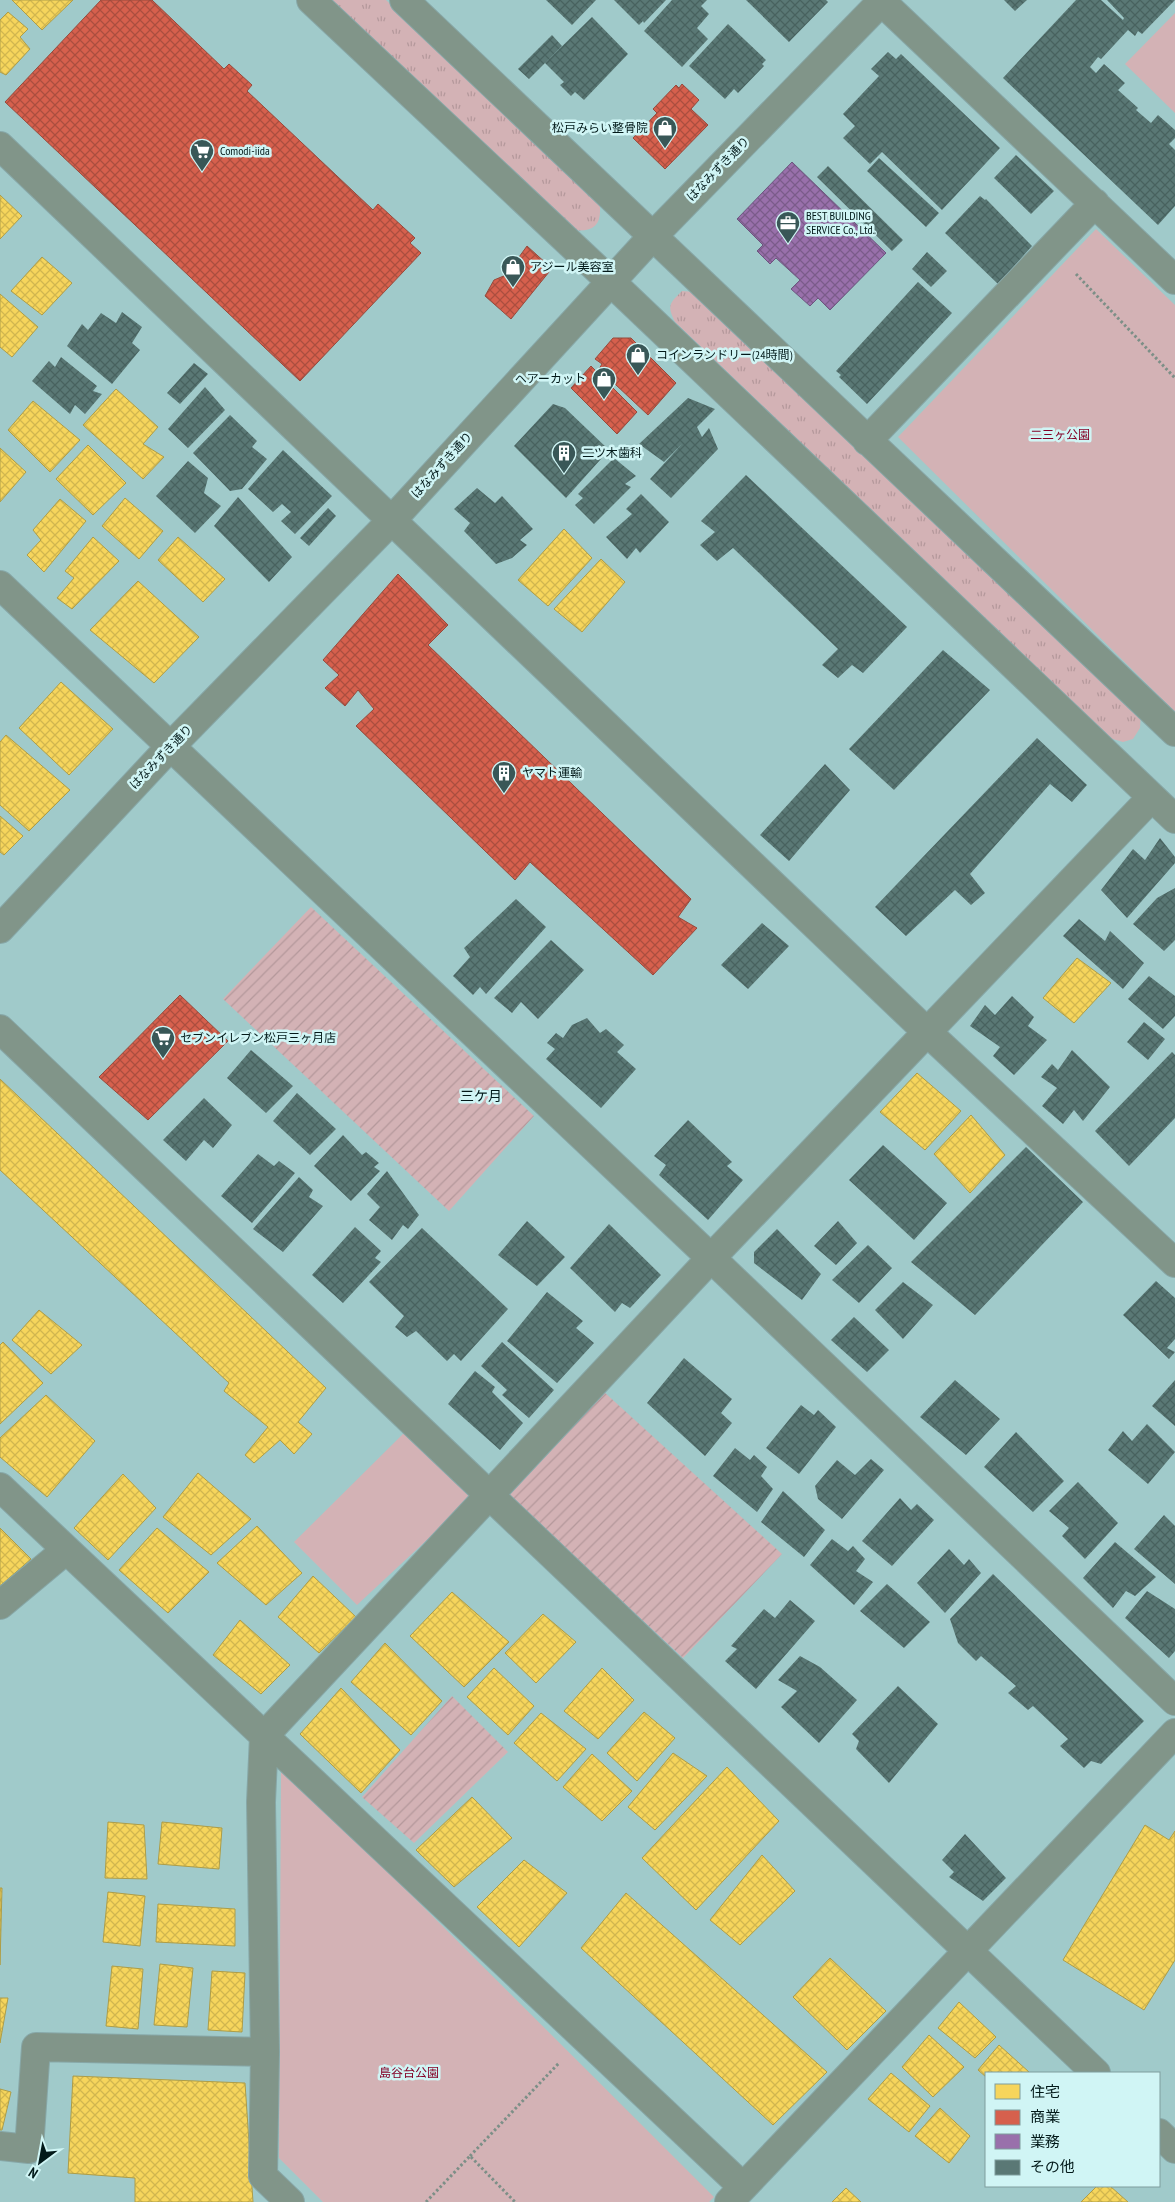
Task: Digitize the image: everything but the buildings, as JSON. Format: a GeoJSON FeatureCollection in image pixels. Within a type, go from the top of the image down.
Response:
{"type":"FeatureCollection","features":[{"type":"Feature","properties":{"kind":"street"},"geometry":{"type":"LineString","coordinates":[[311,0],[610,281],[1175,819]]}},
{"type":"Feature","properties":{"kind":"street"},"geometry":{"type":"LineString","coordinates":[[404,0],[1175,732]]}},
{"type":"Feature","properties":{"kind":"street"},"geometry":{"type":"LineString","coordinates":[[882,0],[1095,203],[1170,264]]}},
{"type":"Feature","properties":{"kind":"street","name":"はなみずき通り"},"geometry":{"type":"LineString","coordinates":[[0,929],[170,747],[392,520],[652,236],[882,0]]}},
{"type":"Feature","properties":{"kind":"street"},"geometry":{"type":"LineString","coordinates":[[0,146],[926,1031],[1175,1263]]}},
{"type":"Feature","properties":{"kind":"street"},"geometry":{"type":"LineString","coordinates":[[867,441],[1095,203]]}},
{"type":"Feature","properties":{"kind":"street"},"geometry":{"type":"LineString","coordinates":[[0,585],[711,1258],[1175,1701]]}},
{"type":"Feature","properties":{"kind":"street"},"geometry":{"type":"LineString","coordinates":[[290,2202],[263,2176],[265,2052],[261,1802],[264,1736],[487,1495],[711,1258],[926,1031],[1152,797]]}},
{"type":"Feature","properties":{"kind":"street"},"geometry":{"type":"LineString","coordinates":[[0,1029],[487,1495],[1095,2072]]}},
{"type":"Feature","properties":{"kind":"street"},"geometry":{"type":"LineString","coordinates":[[0,1487],[264,1736],[736,2194],[1175,1733]]}},
{"type":"Feature","properties":{"kind":"street"},"geometry":{"type":"LineString","coordinates":[[0,1605],[66,1550]]}},
{"type":"Feature","properties":{"kind":"street"},"geometry":{"type":"LineString","coordinates":[[0,2146],[29,2149],[36,2047],[265,2052]]}},
{"type":"Feature","properties":{"kind":"street"},"geometry":{"type":"LineString","coordinates":[[1160,2134],[1175,2148]]}},
{"type":"Feature","properties":{"kind":"path"},"geometry":{"type":"LineString","coordinates":[[1071,269],[1175,378]]}},
{"type":"Feature","properties":{"kind":"path"},"geometry":{"type":"LineString","coordinates":[[426,2202],[563,2059]]}},
{"type":"Feature","properties":{"kind":"path"},"geometry":{"type":"LineString","coordinates":[[470,2156],[514,2202]]}},
{"type":"Feature","properties":{"kind":"green space"},"geometry":{"type":"Polygon","coordinates":[[[327,0],[386,0],[599,200],[600,215],[596,225],[587,230],[572,230],[327,0]]]}},
{"type":"Feature","properties":{"kind":"green space"},"geometry":{"type":"Polygon","coordinates":[[[1175,13],[1175,113],[1125,64],[1175,13]]]}},
{"type":"Feature","properties":{"kind":"green space","name":"二三ヶ公園"},"geometry":{"type":"Polygon","coordinates":[[[1096,229],[1175,305],[1175,712],[898,437],[1096,229]]]}},
{"type":"Feature","properties":{"kind":"green space"},"geometry":{"type":"Polygon","coordinates":[[[682,291],[695,292],[1141,712],[1140,728],[1133,739],[1123,742],[1109,738],[675,322],[670,308],[674,299],[682,291]]]}},
{"type":"Feature","properties":{"kind":"green space"},"geometry":{"type":"Polygon","coordinates":[[[311,907],[534,1116],[449,1211],[223,999],[311,907]]]}},
{"type":"Feature","properties":{"kind":"green space"},"geometry":{"type":"Polygon","coordinates":[[[603,1391],[782,1554],[683,1658],[505,1492],[603,1391]]]}},
{"type":"Feature","properties":{"kind":"green space"},"geometry":{"type":"Polygon","coordinates":[[[404,1433],[473,1497],[357,1605],[294,1542],[404,1433]]]}},
{"type":"Feature","properties":{"kind":"green space"},"geometry":{"type":"Polygon","coordinates":[[[452,1696],[508,1752],[414,1843],[362,1797],[452,1696]]]}},
{"type":"Feature","properties":{"kind":"green space","name":"島谷台公園"},"geometry":{"type":"Polygon","coordinates":[[[281,1765],[714,2197],[709,2202],[323,2202],[279,2158],[281,1765]]]}},
{"type":"Feature","properties":{"kind":"place","name":"松戸みらい整骨院"},"geometry":{"type":"Point","coordinates":[665,149]}},
{"type":"Feature","properties":{"kind":"place","name":"Comodi-iida"},"geometry":{"type":"Point","coordinates":[202,172]}},
{"type":"Feature","properties":{"kind":"place","name":"BEST BUILDING SERVICE Co., Ltd."},"geometry":{"type":"Point","coordinates":[788,244]}},
{"type":"Feature","properties":{"kind":"place","name":"アジール美容室"},"geometry":{"type":"Point","coordinates":[513,288]}},
{"type":"Feature","properties":{"kind":"place","name":"コインランドリー(24時間)"},"geometry":{"type":"Point","coordinates":[638,376]}},
{"type":"Feature","properties":{"kind":"place","name":"ヘアーカット"},"geometry":{"type":"Point","coordinates":[604,400]}},
{"type":"Feature","properties":{"kind":"place","name":"二ツ木歯科"},"geometry":{"type":"Point","coordinates":[564,474]}},
{"type":"Feature","properties":{"kind":"place","name":"ヤマト運輸"},"geometry":{"type":"Point","coordinates":[504,794]}},
{"type":"Feature","properties":{"kind":"place","name":"セブンイレブン松戸三ヶ月店"},"geometry":{"type":"Point","coordinates":[163,1059]}},
{"type":"Feature","properties":{"kind":"district","name":"三ケ月"},"geometry":{"type":"Point","coordinates":[481,1096]}}]}
